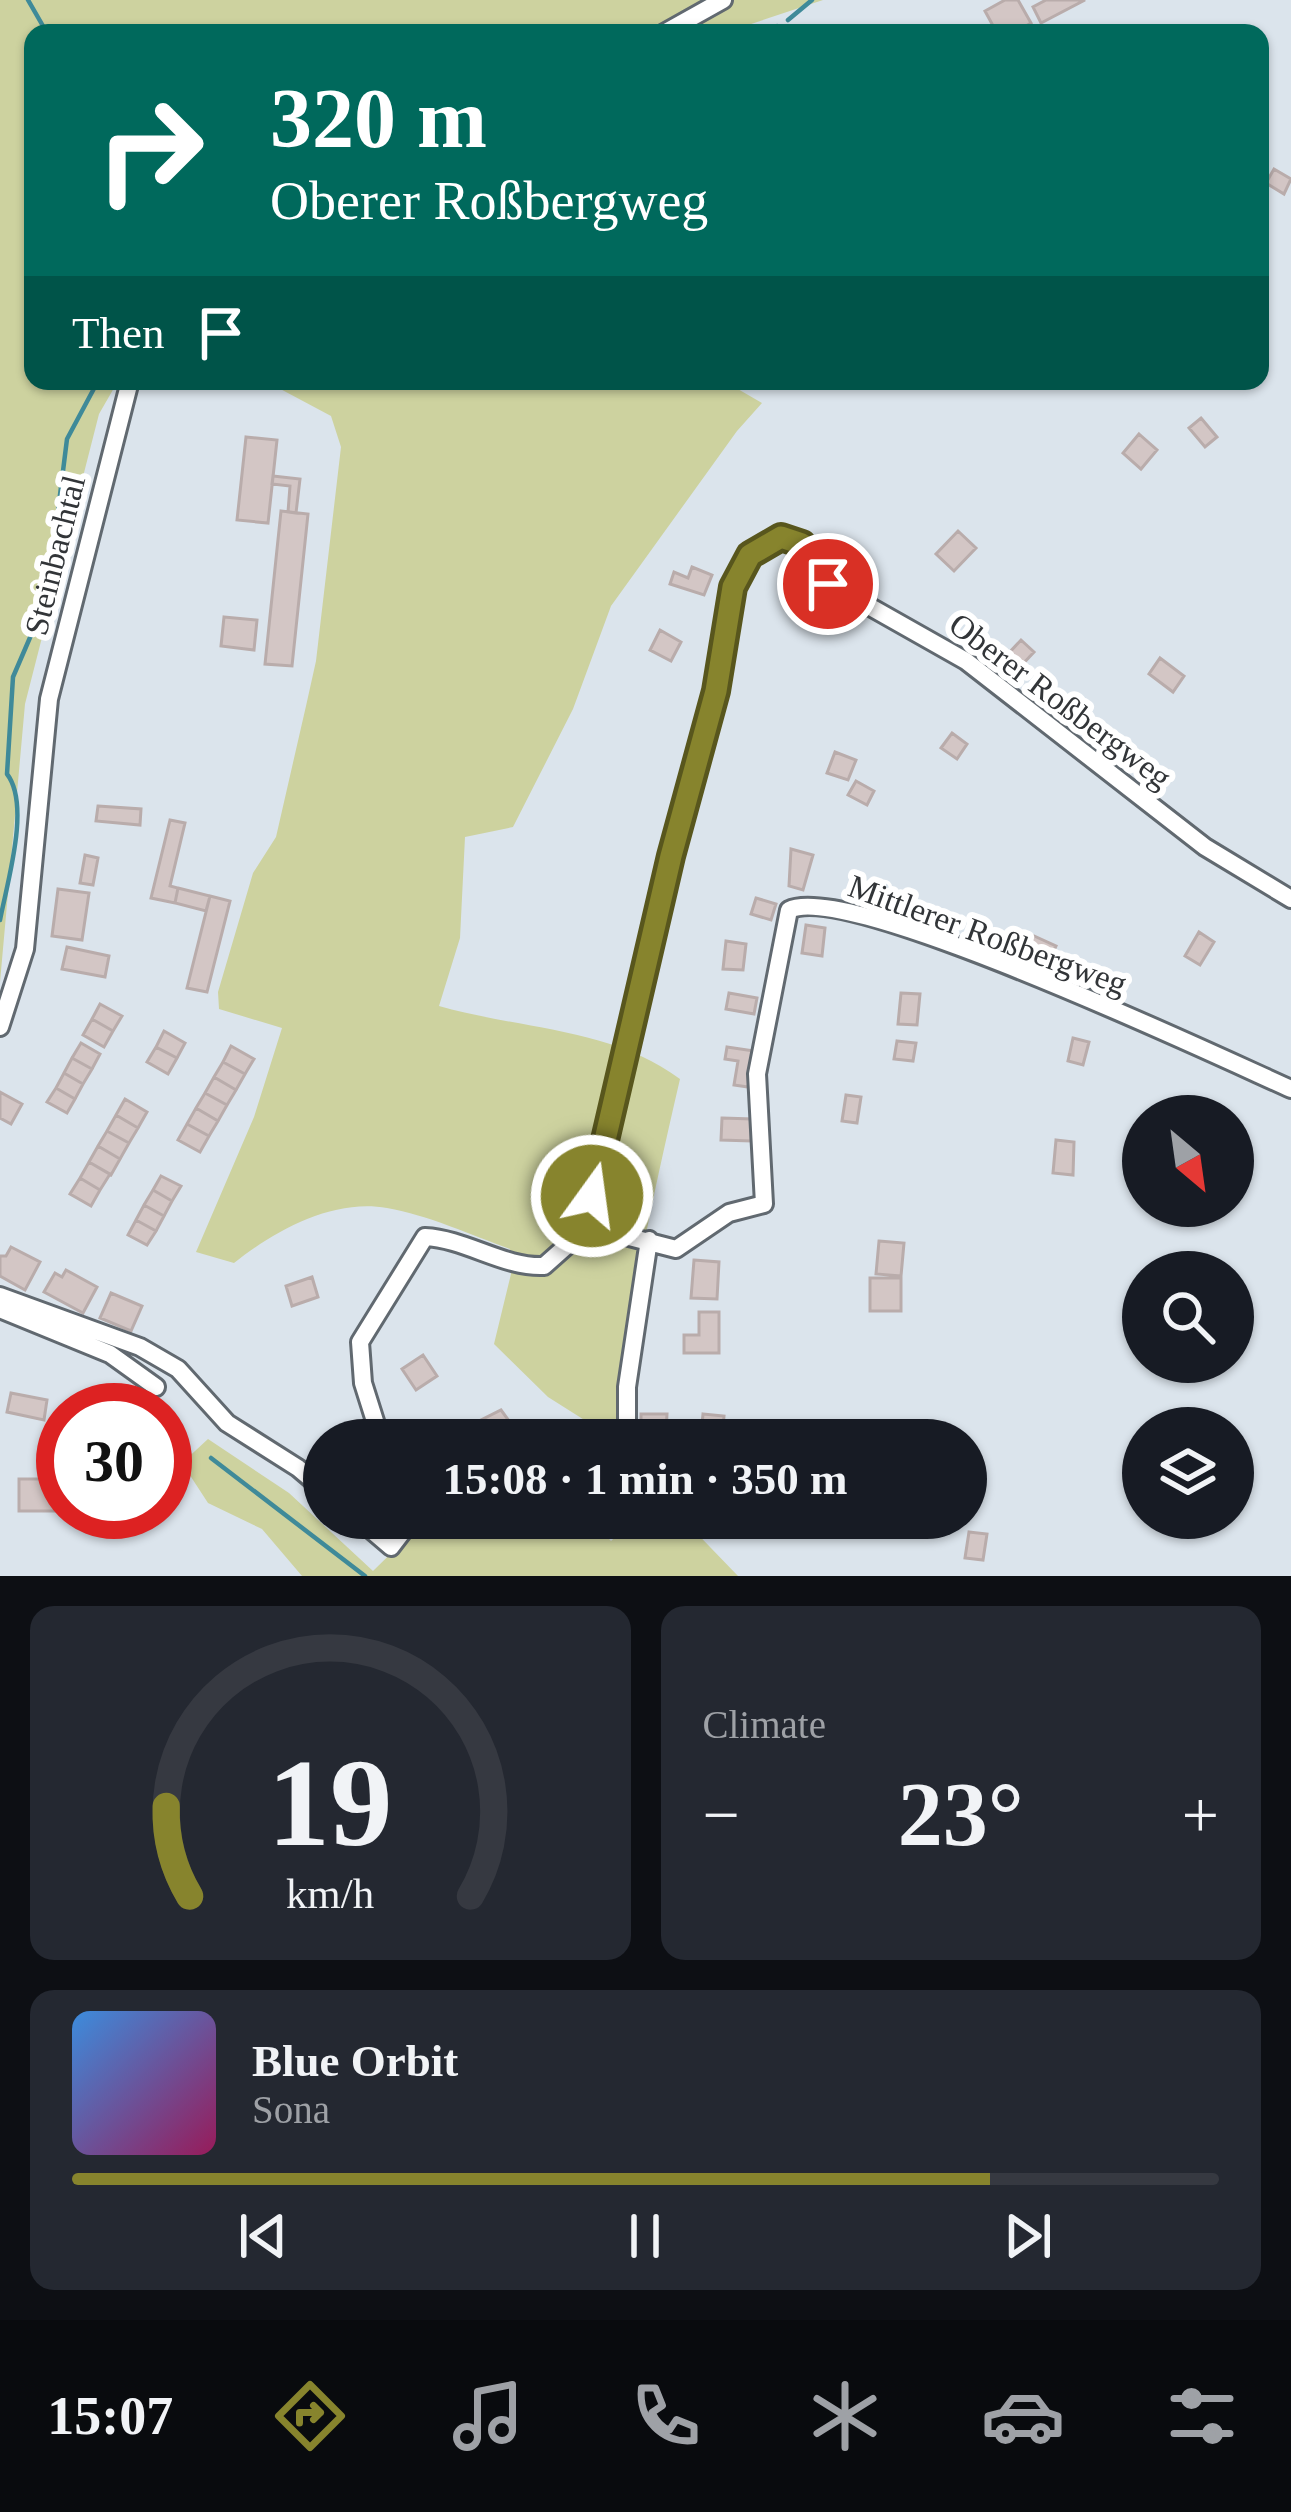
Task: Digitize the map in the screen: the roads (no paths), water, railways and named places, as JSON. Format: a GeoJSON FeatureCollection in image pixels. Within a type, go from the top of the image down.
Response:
{"type":"FeatureCollection","features":[{"type":"Feature","properties":{"kind":"street"},"geometry":{"type":"LineString","coordinates":[[680,24],[723,0]]}},
{"type":"Feature","properties":{"kind":"street","name":"Steinbachtal"},"geometry":{"type":"LineString","coordinates":[[0,1027],[25,949],[49,699],[128,390]]}},
{"type":"Feature","properties":{"kind":"street","name":"Oberer Roßbergweg"},"geometry":{"type":"LineString","coordinates":[[571,1242],[592,1196],[671,856],[716,691],[733,587],[750,555],[781,537],[802,544],[828,584],[966,661],[1204,847],[1291,899]]}},
{"type":"Feature","properties":{"kind":"street","name":"Mittlerer Roßbergweg"},"geometry":{"type":"LineString","coordinates":[[571,1242],[606,1232],[676,1249],[728,1213],[764,1204],[757,1074],[789,910],[798,905],[843,908],[1050,982],[1291,1089]]}},
{"type":"Feature","properties":{"kind":"street"},"geometry":{"type":"LineString","coordinates":[[374,1419],[363,1383],[360,1342],[425,1237],[542,1266],[571,1242]]}},
{"type":"Feature","properties":{"kind":"street"},"geometry":{"type":"LineString","coordinates":[[627,1419],[627,1387],[649,1240]]}},
{"type":"Feature","properties":{"kind":"street"},"geometry":{"type":"LineString","coordinates":[[0,1296],[140,1347],[178,1369],[226,1423],[303,1472]]}},
{"type":"Feature","properties":{"kind":"street"},"geometry":{"type":"LineString","coordinates":[[0,1310],[110,1354],[149,1383]]}},
{"type":"Feature","properties":{"kind":"waterway"},"geometry":{"type":"LineString","coordinates":[[28,0],[42,24]]}},
{"type":"Feature","properties":{"kind":"waterway"},"geometry":{"type":"LineString","coordinates":[[788,20],[812,0]]}},
{"type":"Feature","properties":{"kind":"waterway"},"geometry":{"type":"LineString","coordinates":[[0,920],[17,824],[14,788],[7,774],[13,677],[38,619],[51,567],[67,439],[93,390]]}},
{"type":"Feature","properties":{"kind":"waterway"},"geometry":{"type":"LineString","coordinates":[[211,1458],[365,1576]]}}]}
